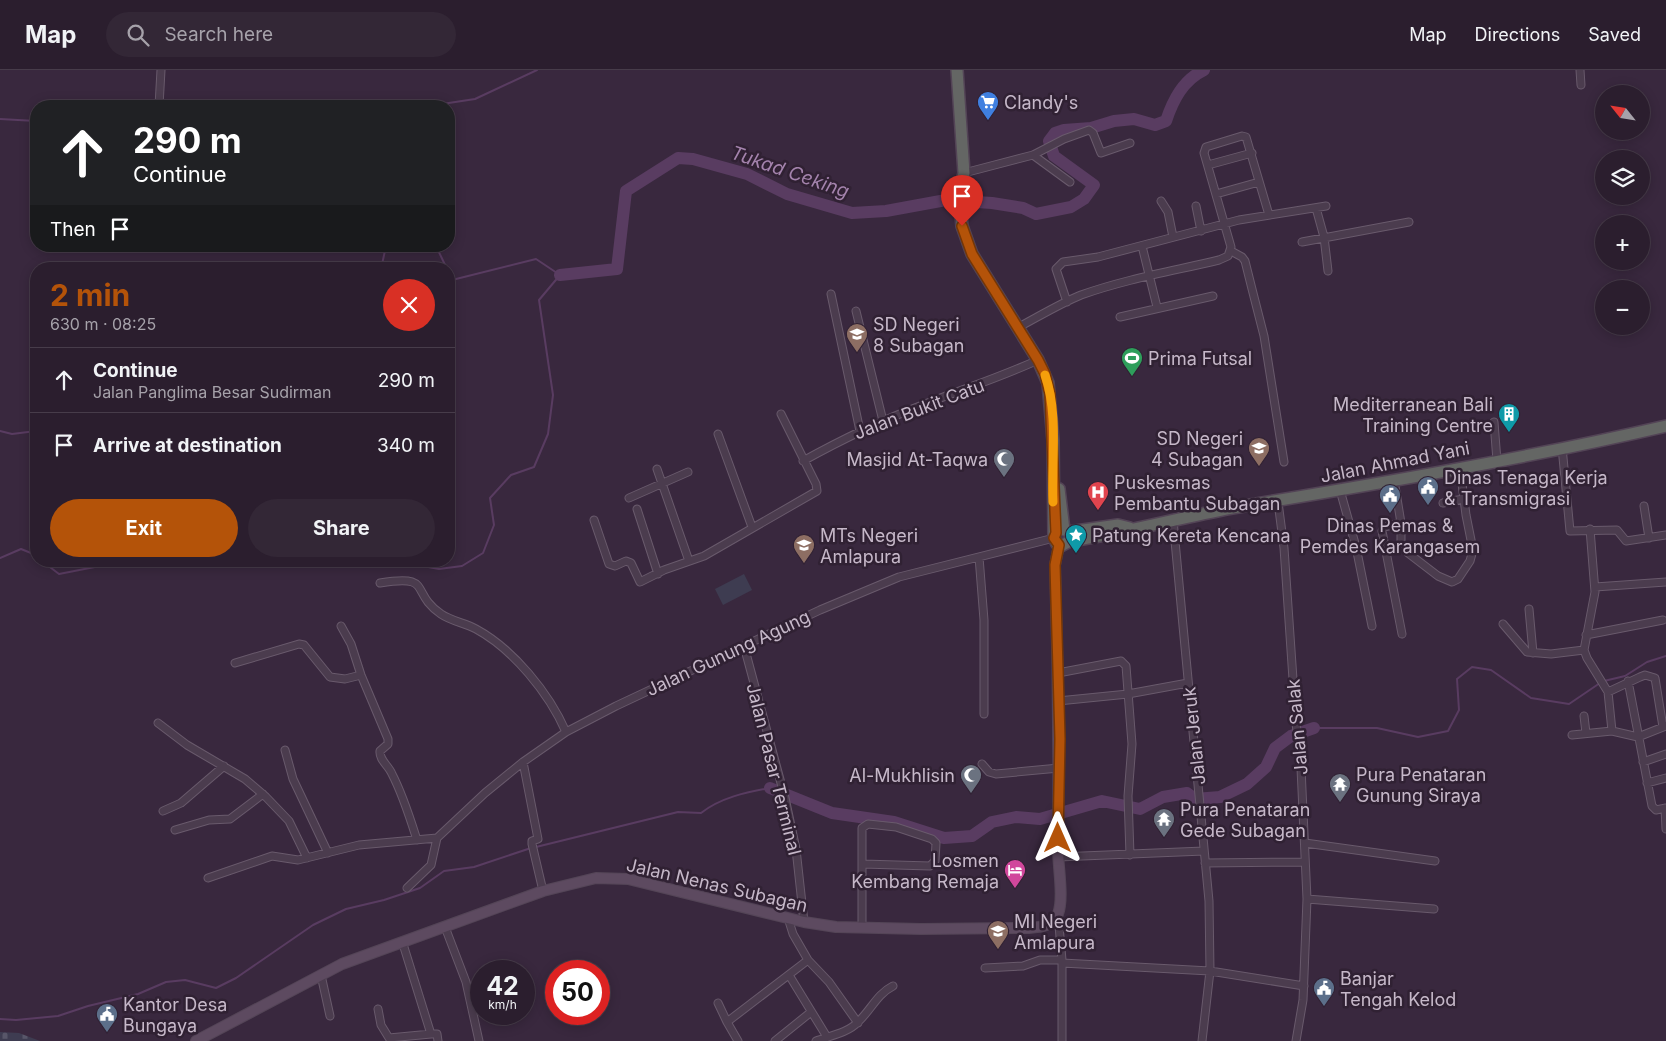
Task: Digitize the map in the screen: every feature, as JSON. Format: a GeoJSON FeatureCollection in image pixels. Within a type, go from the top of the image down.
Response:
{"type":"FeatureCollection","features":[{"type":"Feature","properties":{"kind":"highway"},"geometry":{"type":"LineString","coordinates":[[950,70],[956,180],[959,193],[964,173],[957,70]]}},
{"type":"Feature","properties":{"kind":"highway"},"geometry":{"type":"LineString","coordinates":[[959,194],[965,236],[972,254],[1045,374],[1050,394],[1054,478],[1058,484],[1062,536]]}},
{"type":"Feature","properties":{"kind":"highway","name":"Jalan Ahmad Yani"},"geometry":{"type":"LineString","coordinates":[[1062,536],[1118,525],[1130,528],[1278,502],[1496,461],[1666,426]]}},
{"type":"Feature","properties":{"kind":"main road"},"geometry":{"type":"LineString","coordinates":[[1058,913],[1060,901],[1058,858],[1059,768],[1055,565],[1062,536]]}},
{"type":"Feature","properties":{"kind":"main road","name":"Jalan Nenas Subagan"},"geometry":{"type":"LineString","coordinates":[[196,1041],[215,1037],[347,962],[403,944],[544,891],[596,878],[618,878],[804,922],[862,928],[1037,927],[1052,922],[1058,913]]}},
{"type":"Feature","properties":{"kind":"street"},"geometry":{"type":"LineString","coordinates":[[160,100],[161,70]]}},
{"type":"Feature","properties":{"kind":"street"},"geometry":{"type":"LineString","coordinates":[[1580,70],[1581,85]]}},
{"type":"Feature","properties":{"kind":"street"},"geometry":{"type":"LineString","coordinates":[[964,173],[1033,155],[1084,131],[1092,131],[1099,151],[1104,154],[1130,143]]}},
{"type":"Feature","properties":{"kind":"street"},"geometry":{"type":"LineString","coordinates":[[1016,328],[1091,292],[1219,260],[1228,256],[1231,251],[1205,148],[1242,136],[1247,138],[1269,216]]}},
{"type":"Feature","properties":{"kind":"street"},"geometry":{"type":"LineString","coordinates":[[1208,165],[1252,153]]}},
{"type":"Feature","properties":{"kind":"street"},"geometry":{"type":"LineString","coordinates":[[1033,155],[1070,182]]}},
{"type":"Feature","properties":{"kind":"street"},"geometry":{"type":"LineString","coordinates":[[1216,194],[1260,182]]}},
{"type":"Feature","properties":{"kind":"street"},"geometry":{"type":"LineString","coordinates":[[1161,201],[1168,212],[1173,237]]}},
{"type":"Feature","properties":{"kind":"street"},"geometry":{"type":"LineString","coordinates":[[1196,206],[1201,231]]}},
{"type":"Feature","properties":{"kind":"street"},"geometry":{"type":"LineString","coordinates":[[1067,302],[1056,269],[1060,263],[1098,257],[1225,224],[1326,206]]}},
{"type":"Feature","properties":{"kind":"street"},"geometry":{"type":"LineString","coordinates":[[1316,208],[1324,237],[1328,271]]}},
{"type":"Feature","properties":{"kind":"street"},"geometry":{"type":"LineString","coordinates":[[1302,242],[1408,222]]}},
{"type":"Feature","properties":{"kind":"street"},"geometry":{"type":"LineString","coordinates":[[1142,246],[1156,307]]}},
{"type":"Feature","properties":{"kind":"street"},"geometry":{"type":"LineString","coordinates":[[1231,251],[1242,256],[1245,261],[1264,336],[1284,462]]}},
{"type":"Feature","properties":{"kind":"street"},"geometry":{"type":"LineString","coordinates":[[831,294],[860,431]]}},
{"type":"Feature","properties":{"kind":"street"},"geometry":{"type":"LineString","coordinates":[[1120,317],[1156,307],[1213,296]]}},
{"type":"Feature","properties":{"kind":"street"},"geometry":{"type":"LineString","coordinates":[[856,311],[883,421]]}},
{"type":"Feature","properties":{"kind":"street","name":"Jalan Bukit Catu"},"geometry":{"type":"LineString","coordinates":[[803,461],[883,421],[998,378],[1038,360]]}},
{"type":"Feature","properties":{"kind":"street"},"geometry":{"type":"LineString","coordinates":[[594,520],[609,564],[615,566],[626,561],[631,563],[640,582],[704,556],[817,491],[816,484],[781,414]]}},
{"type":"Feature","properties":{"kind":"street"},"geometry":{"type":"LineString","coordinates":[[1494,422],[1496,461]]}},
{"type":"Feature","properties":{"kind":"street"},"geometry":{"type":"LineString","coordinates":[[718,434],[752,527]]}},
{"type":"Feature","properties":{"kind":"street"},"geometry":{"type":"LineString","coordinates":[[1562,447],[1570,531],[1590,529],[1617,530],[1626,541],[1666,535]]}},
{"type":"Feature","properties":{"kind":"street"},"geometry":{"type":"LineString","coordinates":[[1394,480],[1401,523],[1401,544],[1404,549],[1438,576],[1449,582],[1454,582],[1470,561],[1473,550],[1463,499],[1460,468]]}},
{"type":"Feature","properties":{"kind":"street"},"geometry":{"type":"LineString","coordinates":[[657,469],[689,561]]}},
{"type":"Feature","properties":{"kind":"street"},"geometry":{"type":"LineString","coordinates":[[629,498],[688,472]]}},
{"type":"Feature","properties":{"kind":"street"},"geometry":{"type":"LineString","coordinates":[[1340,490],[1356,547],[1372,626]]}},
{"type":"Feature","properties":{"kind":"street"},"geometry":{"type":"LineString","coordinates":[[1443,503],[1463,499]]}},
{"type":"Feature","properties":{"kind":"street","name":"Jalan Salak"},"geometry":{"type":"LineString","coordinates":[[1278,502],[1284,548],[1297,740],[1302,776],[1305,843],[1304,986],[1296,1041]]}},
{"type":"Feature","properties":{"kind":"street"},"geometry":{"type":"LineString","coordinates":[[1644,506],[1649,538]]}},
{"type":"Feature","properties":{"kind":"street"},"geometry":{"type":"LineString","coordinates":[[637,509],[658,574]]}},
{"type":"Feature","properties":{"kind":"street","name":"Jalan Jeruk"},"geometry":{"type":"LineString","coordinates":[[1173,520],[1200,790],[1210,930],[1210,972],[1202,1041]]}},
{"type":"Feature","properties":{"kind":"street"},"geometry":{"type":"LineString","coordinates":[[1401,523],[1384,527],[1382,531],[1402,634]]}},
{"type":"Feature","properties":{"kind":"street"},"geometry":{"type":"LineString","coordinates":[[1590,529],[1595,587],[1584,650],[1607,690],[1612,731]]}},
{"type":"Feature","properties":{"kind":"street","name":"Jalan Gunung Agung"},"geometry":{"type":"LineString","coordinates":[[436,838],[523,762],[566,732],[744,646],[898,576],[1062,536]]}},
{"type":"Feature","properties":{"kind":"street"},"geometry":{"type":"LineString","coordinates":[[979,557],[984,620],[984,714]]}},
{"type":"Feature","properties":{"kind":"street"},"geometry":{"type":"LineString","coordinates":[[380,583],[398,580],[412,581],[418,585],[440,613],[476,629],[496,641],[545,694],[556,710],[566,732]]}},
{"type":"Feature","properties":{"kind":"street"},"geometry":{"type":"LineString","coordinates":[[1595,587],[1666,582]]}},
{"type":"Feature","properties":{"kind":"street"},"geometry":{"type":"LineString","coordinates":[[1529,609],[1533,653]]}},
{"type":"Feature","properties":{"kind":"street"},"geometry":{"type":"LineString","coordinates":[[1586,635],[1663,620]]}},
{"type":"Feature","properties":{"kind":"street"},"geometry":{"type":"LineString","coordinates":[[1502,624],[1522,649],[1533,653],[1571,653],[1584,650]]}},
{"type":"Feature","properties":{"kind":"street"},"geometry":{"type":"LineString","coordinates":[[341,626],[351,644],[361,675],[388,739],[388,744],[380,751],[380,755],[391,771],[401,793],[417,840]]}},
{"type":"Feature","properties":{"kind":"street"},"geometry":{"type":"LineString","coordinates":[[235,663],[300,644],[311,653],[330,677],[344,679],[361,675]]}},
{"type":"Feature","properties":{"kind":"street","name":"Jalan Pasar Terminal"},"geometry":{"type":"LineString","coordinates":[[744,646],[785,798],[796,849],[804,922]]}},
{"type":"Feature","properties":{"kind":"street"},"geometry":{"type":"LineString","coordinates":[[1058,674],[1121,661],[1126,666],[1132,744],[1128,796],[1130,855]]}},
{"type":"Feature","properties":{"kind":"street"},"geometry":{"type":"LineString","coordinates":[[1572,735],[1612,731],[1638,737],[1664,727],[1655,678],[1645,675],[1607,690]]}},
{"type":"Feature","properties":{"kind":"street"},"geometry":{"type":"LineString","coordinates":[[1628,681],[1653,809],[1666,808],[1666,829]]}},
{"type":"Feature","properties":{"kind":"street"},"geometry":{"type":"LineString","coordinates":[[1058,701],[1128,694],[1188,683]]}},
{"type":"Feature","properties":{"kind":"street"},"geometry":{"type":"LineString","coordinates":[[1584,716],[1586,733]]}},
{"type":"Feature","properties":{"kind":"street"},"geometry":{"type":"LineString","coordinates":[[158,723],[187,745],[245,779],[263,794],[290,821],[307,858]]}},
{"type":"Feature","properties":{"kind":"street"},"geometry":{"type":"LineString","coordinates":[[285,750],[294,779],[328,853]]}},
{"type":"Feature","properties":{"kind":"street"},"geometry":{"type":"LineString","coordinates":[[1643,762],[1666,754]]}},
{"type":"Feature","properties":{"kind":"street"},"geometry":{"type":"LineString","coordinates":[[523,762],[538,839],[532,842],[532,844],[544,891]]}},
{"type":"Feature","properties":{"kind":"street"},"geometry":{"type":"LineString","coordinates":[[982,764],[989,772],[996,774],[1059,768]]}},
{"type":"Feature","properties":{"kind":"street"},"geometry":{"type":"LineString","coordinates":[[163,811],[181,802],[224,766]]}},
{"type":"Feature","properties":{"kind":"street"},"geometry":{"type":"LineString","coordinates":[[1647,783],[1666,778]]}},
{"type":"Feature","properties":{"kind":"street"},"geometry":{"type":"LineString","coordinates":[[175,830],[209,820],[230,819],[263,794]]}},
{"type":"Feature","properties":{"kind":"street"},"geometry":{"type":"LineString","coordinates":[[862,928],[862,828],[868,824],[896,827],[932,839],[936,843],[935,861],[930,866],[863,864]]}},
{"type":"Feature","properties":{"kind":"street"},"geometry":{"type":"LineString","coordinates":[[208,878],[272,856],[293,861],[359,845],[436,838],[431,865],[407,888]]}},
{"type":"Feature","properties":{"kind":"street"},"geometry":{"type":"LineString","coordinates":[[1305,843],[1435,862]]}},
{"type":"Feature","properties":{"kind":"street"},"geometry":{"type":"LineString","coordinates":[[1058,858],[1204,852]]}},
{"type":"Feature","properties":{"kind":"street"},"geometry":{"type":"LineString","coordinates":[[1206,863],[1305,862]]}},
{"type":"Feature","properties":{"kind":"street"},"geometry":{"type":"LineString","coordinates":[[1306,899],[1434,909]]}},
{"type":"Feature","properties":{"kind":"street"},"geometry":{"type":"LineString","coordinates":[[1058,913],[1062,961],[1062,1041]]}},
{"type":"Feature","properties":{"kind":"street"},"geometry":{"type":"LineString","coordinates":[[788,918],[796,940],[808,960],[828,982],[858,1023]]}},
{"type":"Feature","properties":{"kind":"street"},"geometry":{"type":"LineString","coordinates":[[444,927],[466,982],[479,1041]]}},
{"type":"Feature","properties":{"kind":"street"},"geometry":{"type":"LineString","coordinates":[[403,944],[431,1034]]}},
{"type":"Feature","properties":{"kind":"street"},"geometry":{"type":"LineString","coordinates":[[727,1022],[808,960]]}},
{"type":"Feature","properties":{"kind":"street"},"geometry":{"type":"LineString","coordinates":[[985,968],[1023,966],[1040,960],[1062,961],[1210,972],[1304,986]]}},
{"type":"Feature","properties":{"kind":"street"},"geometry":{"type":"LineString","coordinates":[[789,975],[828,1037]]}},
{"type":"Feature","properties":{"kind":"street"},"geometry":{"type":"LineString","coordinates":[[321,976],[330,1016]]}},
{"type":"Feature","properties":{"kind":"street"},"geometry":{"type":"LineString","coordinates":[[816,1041],[858,1023],[881,994],[893,986]]}},
{"type":"Feature","properties":{"kind":"street"},"geometry":{"type":"LineString","coordinates":[[718,1003],[738,1041]]}},
{"type":"Feature","properties":{"kind":"street"},"geometry":{"type":"LineString","coordinates":[[378,1008],[381,1025],[389,1038],[438,1034],[438,1041]]}},
{"type":"Feature","properties":{"kind":"street"},"geometry":{"type":"LineString","coordinates":[[775,1041],[811,1012]]}},
{"type":"Feature","properties":{"kind":"green space"},"geometry":{"type":"Polygon","coordinates":[[[744,574],[752,590],[723,605],[715,589],[744,574]]]}},
{"type":"Feature","properties":{"kind":"green space"},"geometry":{"type":"Polygon","coordinates":[[[0,1032],[19,1033],[40,1041],[0,1041],[0,1032]]]}},
{"type":"Feature","properties":{"kind":"waterway"},"geometry":{"type":"LineString","coordinates":[[455,102],[475,99],[537,70]]}},
{"type":"Feature","properties":{"kind":"waterway","name":"Tukad Ceking"},"geometry":{"type":"LineString","coordinates":[[560,275],[617,269],[626,191],[678,158],[693,159],[747,174],[787,194],[852,213],[886,211],[946,200],[992,203],[1023,208],[1036,214],[1071,207],[1084,199],[1094,185],[1054,156],[1049,141],[1055,133],[1064,130],[1091,128],[1114,121],[1134,119],[1155,125],[1166,121],[1180,91],[1190,79],[1204,70]]}},
{"type":"Feature","properties":{"kind":"waterway"},"geometry":{"type":"LineString","coordinates":[[0,119],[30,121]]}},
{"type":"Feature","properties":{"kind":"waterway","name":"Tukad Ceking"},"geometry":{"type":"LineString","coordinates":[[383,262],[385,252]]}},
{"type":"Feature","properties":{"kind":"waterway","name":"Tukad Ceking"},"geometry":{"type":"LineString","coordinates":[[439,252],[444,262]]}},
{"type":"Feature","properties":{"kind":"waterway"},"geometry":{"type":"LineString","coordinates":[[455,279],[536,259],[560,275],[539,300],[553,395],[548,434],[534,467],[511,475],[490,498],[494,525],[483,553],[462,566],[455,567]]}},
{"type":"Feature","properties":{"kind":"waterway","name":"Tukad Ceking"},"geometry":{"type":"LineString","coordinates":[[0,431],[12,434],[30,432]]}},
{"type":"Feature","properties":{"kind":"waterway"},"geometry":{"type":"LineString","coordinates":[[0,558],[21,549],[30,553]]}},
{"type":"Feature","properties":{"kind":"waterway"},"geometry":{"type":"LineString","coordinates":[[50,567],[59,574],[95,567]]}},
{"type":"Feature","properties":{"kind":"waterway"},"geometry":{"type":"LineString","coordinates":[[428,567],[439,569],[454,567]]}},
{"type":"Feature","properties":{"kind":"waterway"},"geometry":{"type":"LineString","coordinates":[[1604,681],[1625,676],[1647,662],[1666,656]]}},
{"type":"Feature","properties":{"kind":"waterway"},"geometry":{"type":"LineString","coordinates":[[1314,728],[1377,728],[1418,737],[1448,731],[1459,710],[1457,679],[1472,667],[1491,670],[1531,698],[1569,704],[1600,683]]}},
{"type":"Feature","properties":{"kind":"waterway"},"geometry":{"type":"LineString","coordinates":[[770,788],[832,813],[894,822],[944,838],[972,836],[992,822],[1016,817],[1040,819],[1102,801],[1140,809],[1163,797],[1187,793],[1195,799],[1220,797],[1247,784],[1266,767],[1275,748],[1291,736],[1314,728]]}},
{"type":"Feature","properties":{"kind":"waterway"},"geometry":{"type":"LineString","coordinates":[[536,847],[678,812],[701,813],[716,803],[770,788]]}},
{"type":"Feature","properties":{"kind":"waterway"},"geometry":{"type":"LineString","coordinates":[[0,1019],[16,1020],[58,1016],[88,1006],[138,994],[166,982],[185,980],[216,988],[236,978],[313,925],[346,909],[384,900],[420,888],[444,871],[474,867],[531,848]]}},
{"type":"Feature","properties":{"kind":"slow traffic"},"geometry":{"type":"LineString","coordinates":[[1045,375],[1050,394],[1053,440],[1053,502]]}},
{"type":"Feature","properties":{"kind":"place","name":"Clandy's"},"geometry":{"type":"Point","coordinates":[988,121]}},
{"type":"Feature","properties":{"kind":"place","name":"SD Negeri 8 Subagan"},"geometry":{"type":"Point","coordinates":[857,353]}},
{"type":"Feature","properties":{"kind":"place","name":"Prima Futsal"},"geometry":{"type":"Point","coordinates":[1132,377]}},
{"type":"Feature","properties":{"kind":"place","name":"Mediterranean Bali Training Centre"},"geometry":{"type":"Point","coordinates":[1509,433]}},
{"type":"Feature","properties":{"kind":"place","name":"SD Negeri 4 Subagan"},"geometry":{"type":"Point","coordinates":[1259,467]}},
{"type":"Feature","properties":{"kind":"place","name":"Masjid At-Taqwa"},"geometry":{"type":"Point","coordinates":[1004,478]}},
{"type":"Feature","properties":{"kind":"place","name":"Dinas Tenaga Kerja & Transmigrasi"},"geometry":{"type":"Point","coordinates":[1428,506]}},
{"type":"Feature","properties":{"kind":"place","name":"Puskesmas Pembantu Subagan"},"geometry":{"type":"Point","coordinates":[1098,511]}},
{"type":"Feature","properties":{"kind":"place","name":"Dinas Pemas & Pemdes Karangasem"},"geometry":{"type":"Point","coordinates":[1390,514]}},
{"type":"Feature","properties":{"kind":"place","name":"Patung Kereta Kencana"},"geometry":{"type":"Point","coordinates":[1076,554]}},
{"type":"Feature","properties":{"kind":"place","name":"MTs Negeri Amlapura"},"geometry":{"type":"Point","coordinates":[804,564]}},
{"type":"Feature","properties":{"kind":"place","name":"Al-Mukhlisin"},"geometry":{"type":"Point","coordinates":[971,794]}},
{"type":"Feature","properties":{"kind":"place","name":"Pura Penataran Gunung Siraya"},"geometry":{"type":"Point","coordinates":[1340,803]}},
{"type":"Feature","properties":{"kind":"place","name":"Pura Penataran Gede Subagan"},"geometry":{"type":"Point","coordinates":[1164,838]}},
{"type":"Feature","properties":{"kind":"place","name":"Losmen Kembang Remaja"},"geometry":{"type":"Point","coordinates":[1015,889]}},
{"type":"Feature","properties":{"kind":"place","name":"MI Negeri Amlapura"},"geometry":{"type":"Point","coordinates":[998,950]}},
{"type":"Feature","properties":{"kind":"place","name":"Banjar Tengah Kelod"},"geometry":{"type":"Point","coordinates":[1324,1007]}},
{"type":"Feature","properties":{"kind":"place","name":"Kantor Desa Bungaya"},"geometry":{"type":"Point","coordinates":[107,1033]}},
{"type":"Feature","properties":{"kind":"route"},"geometry":{"type":"LineString","coordinates":[[962,226],[972,254],[981,270],[1038,360],[1045,374],[1050,394],[1054,478],[1052,486],[1056,533],[1054,538],[1059,545],[1055,565],[1060,739],[1058,838]]}}]}
